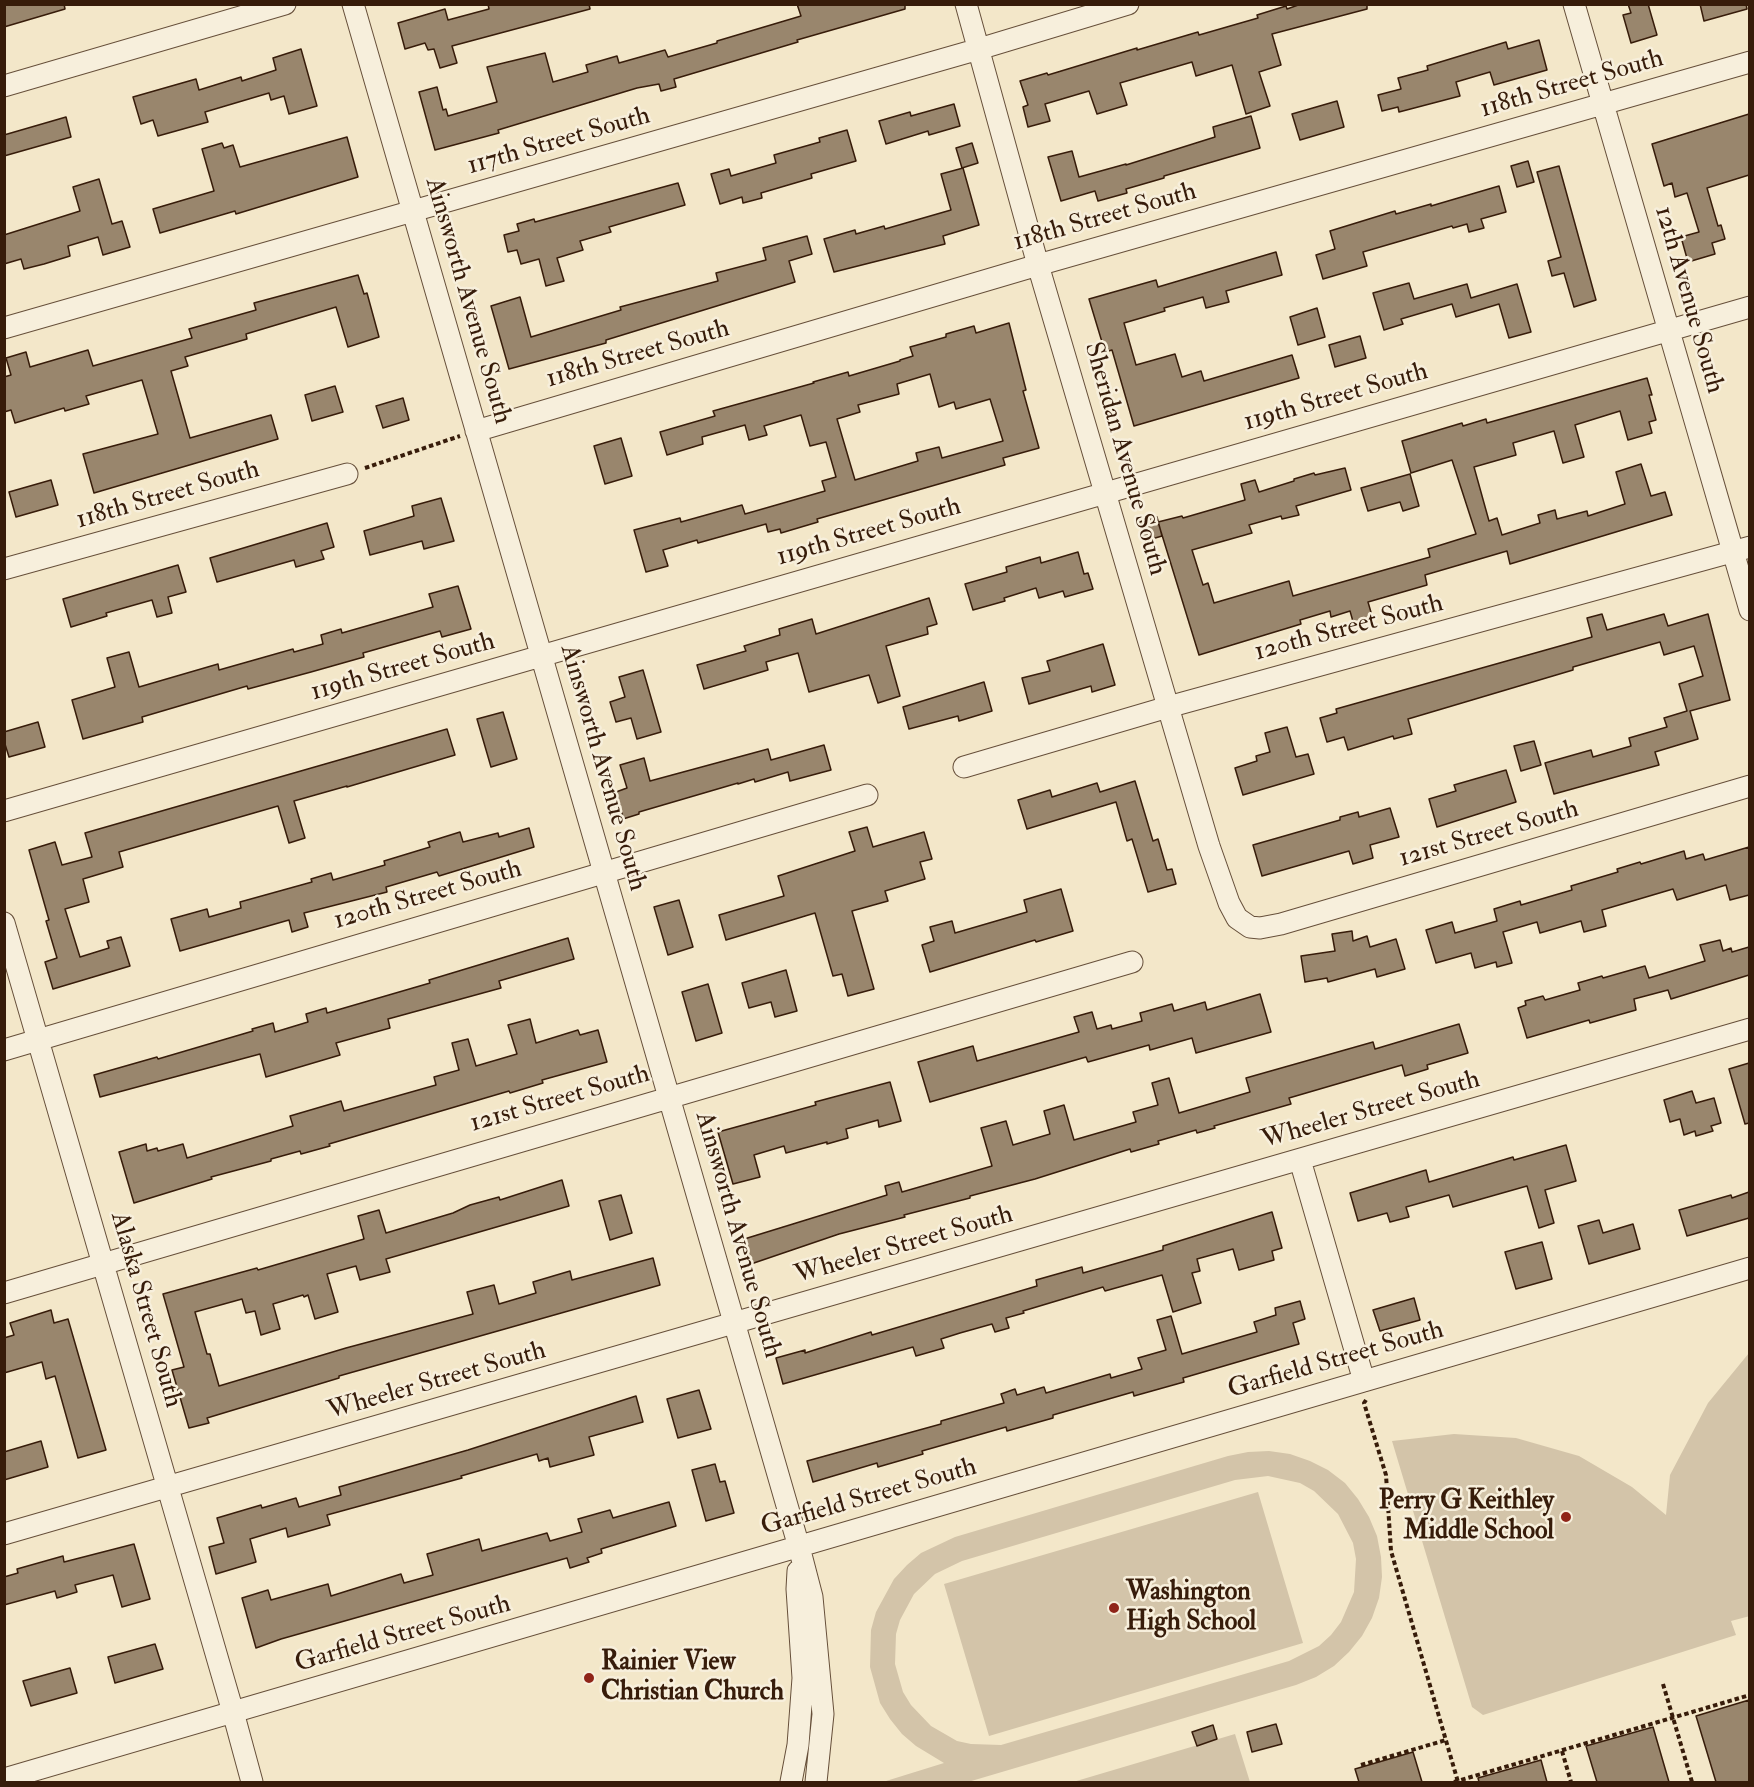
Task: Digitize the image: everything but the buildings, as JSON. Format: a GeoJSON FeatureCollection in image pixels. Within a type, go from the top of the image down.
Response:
{"type":"FeatureCollection","features":[{"type":"Feature","properties":{"kind":"street"},"geometry":{"type":"LineString","coordinates":[[4,86],[285,4]]}},
{"type":"Feature","properties":{"kind":"street","name":"Ainsworth Avenue South"},"geometry":{"type":"LineString","coordinates":[[353,4],[799,1546],[812,1597],[823,1714],[816,1782]]}},
{"type":"Feature","properties":{"kind":"street","name":"Sheridan Avenue South"},"geometry":{"type":"LineString","coordinates":[[966,4],[1038,265],[1168,707],[1222,884],[1233,913],[1243,923]]}},
{"type":"Feature","properties":{"kind":"street","name":"117th Street South"},"geometry":{"type":"LineString","coordinates":[[4,328],[979,50],[1128,4]]}},
{"type":"Feature","properties":{"kind":"street","name":"12th Avenue South"},"geometry":{"type":"LineString","coordinates":[[1574,4],[1669,330],[1741,549],[1749,610]]}},
{"type":"Feature","properties":{"kind":"street","name":"118th Street South"},"geometry":{"type":"LineString","coordinates":[[476,431],[1038,265],[1749,62]]}},
{"type":"Feature","properties":{"kind":"street","name":"119th Street South"},"geometry":{"type":"LineString","coordinates":[[4,811],[1749,307]]}},
{"type":"Feature","properties":{"kind":"street","name":"118th Street South"},"geometry":{"type":"LineString","coordinates":[[4,569],[347,474]]}},
{"type":"Feature","properties":{"kind":"street","name":"120th Street South"},"geometry":{"type":"LineString","coordinates":[[964,767],[1168,707],[1741,549]]}},
{"type":"Feature","properties":{"kind":"street","name":"121st Street South"},"geometry":{"type":"LineString","coordinates":[[1243,923],[1250,927],[1281,924],[1749,786]]}},
{"type":"Feature","properties":{"kind":"street","name":"120th Street South"},"geometry":{"type":"LineString","coordinates":[[4,1050],[867,795]]}},
{"type":"Feature","properties":{"kind":"street","name":"Alaska Street South"},"geometry":{"type":"LineString","coordinates":[[4,923],[252,1782]]}},
{"type":"Feature","properties":{"kind":"street","name":"121st Street South"},"geometry":{"type":"LineString","coordinates":[[4,1293],[1132,962]]}},
{"type":"Feature","properties":{"kind":"street","name":"Wheeler Street South"},"geometry":{"type":"LineString","coordinates":[[4,1534],[1749,1029]]}},
{"type":"Feature","properties":{"kind":"street"},"geometry":{"type":"LineString","coordinates":[[1300,1160],[1364,1381]]}},
{"type":"Feature","properties":{"kind":"street","name":"Garfield Street South"},"geometry":{"type":"LineString","coordinates":[[4,1779],[1749,1268]]}},
{"type":"Feature","properties":{"kind":"street","name":"Ainsworth Avenue South"},"geometry":{"type":"LineString","coordinates":[[790,1782],[798,1745],[803,1678],[796,1589],[799,1546]]}},
{"type":"Feature","properties":{"kind":"path"},"geometry":{"type":"LineString","coordinates":[[347,474],[476,431]]}},
{"type":"Feature","properties":{"kind":"path"},"geometry":{"type":"LineString","coordinates":[[1364,1403],[1386,1475],[1391,1551],[1457,1782],[1749,1695]]}},
{"type":"Feature","properties":{"kind":"path"},"geometry":{"type":"LineString","coordinates":[[1663,1684],[1692,1782]]}},
{"type":"Feature","properties":{"kind":"path"},"geometry":{"type":"LineString","coordinates":[[1361,1766],[1446,1740]]}},
{"type":"Feature","properties":{"kind":"path"},"geometry":{"type":"LineString","coordinates":[[1562,1751],[1571,1782]]}},
{"type":"Feature","properties":{"kind":"shaded area"},"geometry":{"type":"Polygon","coordinates":[[[1749,1353],[1750,1616],[1731,1621],[1736,1635],[1483,1715],[1472,1707],[1392,1441],[1454,1434],[1516,1438],[1579,1456],[1632,1487],[1666,1515],[1670,1475],[1708,1403],[1749,1353]]]}},
{"type":"Feature","properties":{"kind":"shaded area"},"geometry":{"type":"Polygon","coordinates":[[[1269,1451],[1290,1454],[1328,1470],[1345,1483],[1358,1499],[1377,1536],[1382,1577],[1379,1598],[1362,1636],[1334,1666],[1296,1685],[968,1782],[886,1782],[944,1763],[916,1746],[890,1719],[880,1703],[870,1667],[871,1630],[876,1612],[894,1579],[907,1565],[921,1553],[955,1537],[1248,1452],[1269,1451]],[[1268,1476],[1235,1480],[962,1561],[935,1574],[914,1594],[900,1620],[896,1634],[895,1664],[903,1692],[911,1705],[931,1726],[957,1741],[1001,1745],[1289,1661],[1319,1646],[1341,1622],[1354,1592],[1356,1559],[1353,1543],[1338,1514],[1314,1491],[1300,1483],[1268,1476]]]}},
{"type":"Feature","properties":{"kind":"shaded area"},"geometry":{"type":"Polygon","coordinates":[[[1258,1492],[1303,1643],[989,1736],[944,1584],[1258,1492]]]}},
{"type":"Feature","properties":{"kind":"shaded area"},"geometry":{"type":"Polygon","coordinates":[[[1235,1734],[1250,1782],[1073,1782],[1235,1734]]]}},
{"type":"Feature","properties":{"kind":"place","name":"Perry G Keithley Middle School"},"geometry":{"type":"Point","coordinates":[1566,1517]}},
{"type":"Feature","properties":{"kind":"place","name":"Washington High School"},"geometry":{"type":"Point","coordinates":[1114,1608]}},
{"type":"Feature","properties":{"kind":"place","name":"Rainier View Christian Church"},"geometry":{"type":"Point","coordinates":[589,1678]}}]}
